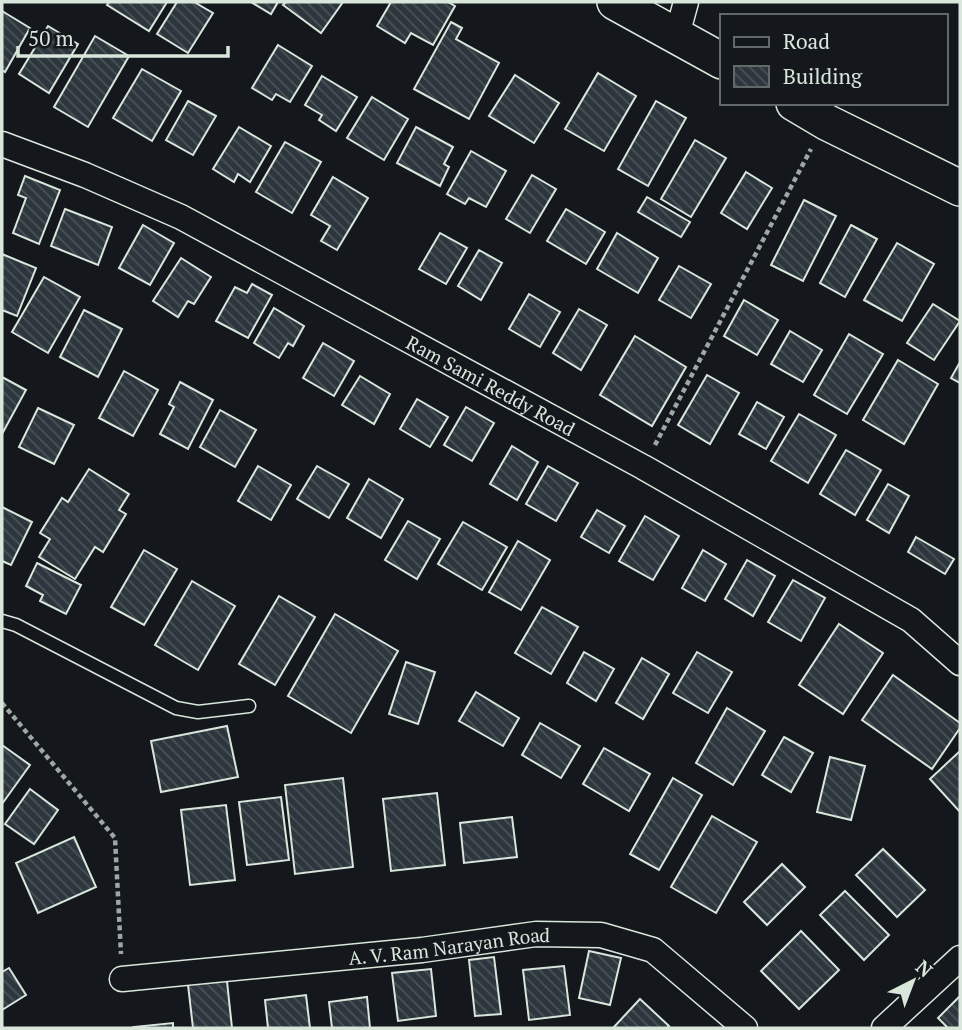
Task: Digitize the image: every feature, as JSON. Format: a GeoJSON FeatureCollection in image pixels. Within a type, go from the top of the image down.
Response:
{"type":"FeatureCollection","features":[{"type":"Feature","properties":{"kind":"main road"},"geometry":{"type":"LineString","coordinates":[[615,2],[720,60]]}},
{"type":"Feature","properties":{"kind":"main road"},"geometry":{"type":"LineString","coordinates":[[797,105],[826,122],[960,188]]}},
{"type":"Feature","properties":{"kind":"street"},"geometry":{"type":"LineString","coordinates":[[677,36],[686,2]]}},
{"type":"Feature","properties":{"kind":"street","name":"Ram Sami Reddy Road"},"geometry":{"type":"LineString","coordinates":[[2,144],[85,175],[181,216],[643,467],[911,620],[960,663]]}},
{"type":"Feature","properties":{"kind":"street","name":"A. V. Ram Narayan Road"},"geometry":{"type":"LineString","coordinates":[[122,979],[422,950],[536,934],[601,935],[653,950],[745,1028]]}},
{"type":"Feature","properties":{"kind":"street"},"geometry":{"type":"LineString","coordinates":[[884,1028],[960,958]]}},
{"type":"Feature","properties":{"kind":"lane"},"geometry":{"type":"LineString","coordinates":[[2,621],[16,625],[176,708],[198,712],[249,706]]}},
{"type":"Feature","properties":{"kind":"path"},"geometry":{"type":"LineString","coordinates":[[643,467],[826,122]]}},
{"type":"Feature","properties":{"kind":"path"},"geometry":{"type":"LineString","coordinates":[[2,702],[115,838],[122,979]]}},
{"type":"Feature","properties":{"kind":"building"},"geometry":{"type":"Polygon","coordinates":[[[109,2],[167,2],[149,31],[107,5],[109,2]]]}},
{"type":"Feature","properties":{"kind":"building"},"geometry":{"type":"Polygon","coordinates":[[[177,2],[194,2],[213,13],[188,53],[157,34],[177,2]]]}},
{"type":"Feature","properties":{"kind":"building"},"geometry":{"type":"Polygon","coordinates":[[[251,2],[278,2],[271,14],[251,2]]]}},
{"type":"Feature","properties":{"kind":"building"},"geometry":{"type":"Polygon","coordinates":[[[286,2],[343,2],[321,33],[283,5],[286,2]]]}},
{"type":"Feature","properties":{"kind":"building"},"geometry":{"type":"Polygon","coordinates":[[[391,2],[448,2],[455,6],[433,45],[411,33],[405,43],[377,26],[391,2]]]}},
{"type":"Feature","properties":{"kind":"building"},"geometry":{"type":"Polygon","coordinates":[[[2,11],[30,28],[5,72],[2,70],[2,11]]]}},
{"type":"Feature","properties":{"kind":"building"},"geometry":{"type":"Polygon","coordinates":[[[451,22],[462,28],[456,39],[499,63],[469,119],[414,89],[451,22]]]}},
{"type":"Feature","properties":{"kind":"building"},"geometry":{"type":"Polygon","coordinates":[[[48,26],[78,44],[49,93],[19,74],[48,26]]]}},
{"type":"Feature","properties":{"kind":"building"},"geometry":{"type":"Polygon","coordinates":[[[95,36],[129,56],[88,127],[54,107],[95,36]]]}},
{"type":"Feature","properties":{"kind":"building"},"geometry":{"type":"Polygon","coordinates":[[[278,45],[312,66],[290,102],[276,94],[272,100],[252,88],[278,45]]]}},
{"type":"Feature","properties":{"kind":"building"},"geometry":{"type":"Polygon","coordinates":[[[142,69],[181,91],[152,141],[113,118],[142,69]]]}},
{"type":"Feature","properties":{"kind":"building"},"geometry":{"type":"Polygon","coordinates":[[[598,73],[636,96],[604,151],[565,129],[598,73]]]}},
{"type":"Feature","properties":{"kind":"building"},"geometry":{"type":"Polygon","coordinates":[[[515,75],[559,103],[534,143],[489,116],[515,75]]]}},
{"type":"Feature","properties":{"kind":"building"},"geometry":{"type":"Polygon","coordinates":[[[322,76],[357,97],[336,131],[319,120],[322,115],[305,105],[322,76]]]}},
{"type":"Feature","properties":{"kind":"building"},"geometry":{"type":"Polygon","coordinates":[[[372,97],[408,119],[384,160],[347,138],[372,97]]]}},
{"type":"Feature","properties":{"kind":"building"},"geometry":{"type":"Polygon","coordinates":[[[188,101],[216,116],[193,155],[166,140],[188,101]]]}},
{"type":"Feature","properties":{"kind":"building"},"geometry":{"type":"Polygon","coordinates":[[[656,101],[686,118],[648,186],[618,169],[656,101]]]}},
{"type":"Feature","properties":{"kind":"building"},"geometry":{"type":"Polygon","coordinates":[[[239,127],[271,146],[250,182],[238,174],[234,182],[213,169],[239,127]]]}},
{"type":"Feature","properties":{"kind":"building"},"geometry":{"type":"Polygon","coordinates":[[[416,127],[453,147],[444,164],[449,167],[440,186],[397,163],[416,127]]]}},
{"type":"Feature","properties":{"kind":"building"},"geometry":{"type":"Polygon","coordinates":[[[695,140],[726,158],[691,217],[661,199],[695,140]]]}},
{"type":"Feature","properties":{"kind":"building"},"geometry":{"type":"Polygon","coordinates":[[[285,142],[321,162],[292,213],[256,192],[285,142]]]}},
{"type":"Feature","properties":{"kind":"building"},"geometry":{"type":"Polygon","coordinates":[[[471,151],[506,171],[486,207],[469,198],[465,204],[447,194],[471,151]]]}},
{"type":"Feature","properties":{"kind":"building"},"geometry":{"type":"Polygon","coordinates":[[[746,172],[772,188],[747,229],[721,213],[746,172]]]}},
{"type":"Feature","properties":{"kind":"building"},"geometry":{"type":"Polygon","coordinates":[[[532,175],[556,189],[530,233],[506,219],[532,175]]]}},
{"type":"Feature","properties":{"kind":"building"},"geometry":{"type":"Polygon","coordinates":[[[25,176],[60,190],[39,244],[13,233],[26,198],[18,195],[25,176]]]}},
{"type":"Feature","properties":{"kind":"building"},"geometry":{"type":"Polygon","coordinates":[[[333,177],[368,198],[337,250],[321,241],[330,226],[311,215],[333,177]]]}},
{"type":"Feature","properties":{"kind":"building"},"geometry":{"type":"Polygon","coordinates":[[[647,197],[690,222],[681,237],[638,212],[647,197]]]}},
{"type":"Feature","properties":{"kind":"building"},"geometry":{"type":"Polygon","coordinates":[[[804,200],[836,216],[803,281],[771,265],[804,200]]]}},
{"type":"Feature","properties":{"kind":"building"},"geometry":{"type":"Polygon","coordinates":[[[65,209],[112,227],[98,265],[51,246],[65,209]]]}},
{"type":"Feature","properties":{"kind":"building"},"geometry":{"type":"Polygon","coordinates":[[[566,209],[605,232],[586,264],[547,241],[566,209]]]}},
{"type":"Feature","properties":{"kind":"building"},"geometry":{"type":"Polygon","coordinates":[[[143,225],[174,243],[150,285],[119,268],[143,225]]]}},
{"type":"Feature","properties":{"kind":"building"},"geometry":{"type":"Polygon","coordinates":[[[851,225],[877,239],[845,297],[820,283],[851,225]]]}},
{"type":"Feature","properties":{"kind":"building"},"geometry":{"type":"Polygon","coordinates":[[[440,233],[467,248],[446,284],[419,269],[440,233]]]}},
{"type":"Feature","properties":{"kind":"building"},"geometry":{"type":"Polygon","coordinates":[[[617,233],[658,258],[638,293],[597,269],[617,233]]]}},
{"type":"Feature","properties":{"kind":"building"},"geometry":{"type":"Polygon","coordinates":[[[897,243],[934,264],[902,321],[864,300],[897,243]]]}},
{"type":"Feature","properties":{"kind":"building"},"geometry":{"type":"Polygon","coordinates":[[[479,250],[502,263],[481,300],[458,286],[479,250]]]}},
{"type":"Feature","properties":{"kind":"building"},"geometry":{"type":"Polygon","coordinates":[[[2,254],[36,268],[17,316],[2,310],[2,254]]]}},
{"type":"Feature","properties":{"kind":"building"},"geometry":{"type":"Polygon","coordinates":[[[181,258],[211,277],[194,304],[188,301],[178,317],[153,301],[181,258]]]}},
{"type":"Feature","properties":{"kind":"building"},"geometry":{"type":"Polygon","coordinates":[[[679,266],[711,284],[691,318],[659,300],[679,266]]]}},
{"type":"Feature","properties":{"kind":"building"},"geometry":{"type":"Polygon","coordinates":[[[44,277],[80,297],[48,353],[12,332],[44,277]]]}},
{"type":"Feature","properties":{"kind":"building"},"geometry":{"type":"Polygon","coordinates":[[[252,284],[272,295],[248,338],[216,321],[235,287],[247,293],[252,284]]]}},
{"type":"Feature","properties":{"kind":"building"},"geometry":{"type":"Polygon","coordinates":[[[529,294],[560,312],[540,347],[509,329],[529,294]]]}},
{"type":"Feature","properties":{"kind":"building"},"geometry":{"type":"Polygon","coordinates":[[[744,300],[778,320],[757,355],[724,336],[744,300]]]}},
{"type":"Feature","properties":{"kind":"building"},"geometry":{"type":"Polygon","coordinates":[[[933,304],[960,321],[934,360],[907,343],[933,304]]]}},
{"type":"Feature","properties":{"kind":"building"},"geometry":{"type":"Polygon","coordinates":[[[274,308],[304,326],[293,346],[288,343],[279,358],[254,343],[274,308]]]}},
{"type":"Feature","properties":{"kind":"building"},"geometry":{"type":"Polygon","coordinates":[[[579,309],[607,325],[581,370],[553,353],[579,309]]]}},
{"type":"Feature","properties":{"kind":"building"},"geometry":{"type":"Polygon","coordinates":[[[84,310],[122,329],[98,377],[60,357],[84,310]]]}},
{"type":"Feature","properties":{"kind":"building"},"geometry":{"type":"Polygon","coordinates":[[[790,331],[822,350],[803,382],[771,364],[790,331]]]}},
{"type":"Feature","properties":{"kind":"building"},"geometry":{"type":"Polygon","coordinates":[[[849,334],[883,354],[847,414],[814,395],[849,334]]]}},
{"type":"Feature","properties":{"kind":"building"},"geometry":{"type":"Polygon","coordinates":[[[635,336],[686,367],[652,426],[600,395],[635,336]]]}},
{"type":"Feature","properties":{"kind":"building"},"geometry":{"type":"Polygon","coordinates":[[[323,343],[354,361],[334,396],[303,378],[323,343]]]}},
{"type":"Feature","properties":{"kind":"building"},"geometry":{"type":"Polygon","coordinates":[[[898,360],[938,384],[904,444],[863,420],[898,360]]]}},
{"type":"Feature","properties":{"kind":"building"},"geometry":{"type":"Polygon","coordinates":[[[960,362],[960,383],[951,378],[960,362]]]}},
{"type":"Feature","properties":{"kind":"building"},"geometry":{"type":"Polygon","coordinates":[[[124,371],[158,390],[133,436],[99,418],[124,371]]]}},
{"type":"Feature","properties":{"kind":"building"},"geometry":{"type":"Polygon","coordinates":[[[707,375],[739,393],[710,444],[678,425],[707,375]]]}},
{"type":"Feature","properties":{"kind":"building"},"geometry":{"type":"Polygon","coordinates":[[[360,376],[390,394],[374,424],[342,405],[360,376]]]}},
{"type":"Feature","properties":{"kind":"building"},"geometry":{"type":"Polygon","coordinates":[[[2,377],[26,390],[2,434],[2,377]]]}},
{"type":"Feature","properties":{"kind":"building"},"geometry":{"type":"Polygon","coordinates":[[[180,382],[213,400],[188,449],[160,434],[174,407],[169,404],[180,382]]]}},
{"type":"Feature","properties":{"kind":"building"},"geometry":{"type":"Polygon","coordinates":[[[417,399],[448,417],[430,447],[400,429],[417,399]]]}},
{"type":"Feature","properties":{"kind":"building"},"geometry":{"type":"Polygon","coordinates":[[[757,402],[784,417],[766,449],[739,434],[757,402]]]}},
{"type":"Feature","properties":{"kind":"building"},"geometry":{"type":"Polygon","coordinates":[[[466,407],[494,423],[472,461],[444,445],[466,407]]]}},
{"type":"Feature","properties":{"kind":"building"},"geometry":{"type":"Polygon","coordinates":[[[38,408],[74,425],[54,464],[19,447],[38,408]]]}},
{"type":"Feature","properties":{"kind":"building"},"geometry":{"type":"Polygon","coordinates":[[[220,410],[256,430],[235,467],[200,447],[220,410]]]}},
{"type":"Feature","properties":{"kind":"building"},"geometry":{"type":"Polygon","coordinates":[[[799,414],[836,435],[808,483],[771,461],[799,414]]]}},
{"type":"Feature","properties":{"kind":"building"},"geometry":{"type":"Polygon","coordinates":[[[512,446],[538,462],[517,500],[490,484],[512,446]]]}},
{"type":"Feature","properties":{"kind":"building"},"geometry":{"type":"Polygon","coordinates":[[[846,450],[881,470],[855,515],[820,494],[846,450]]]}},
{"type":"Feature","properties":{"kind":"building"},"geometry":{"type":"Polygon","coordinates":[[[258,466],[291,485],[271,520],[238,501],[258,466]]]}},
{"type":"Feature","properties":{"kind":"building"},"geometry":{"type":"Polygon","coordinates":[[[317,466],[349,484],[329,518],[297,499],[317,466]]]}},
{"type":"Feature","properties":{"kind":"building"},"geometry":{"type":"Polygon","coordinates":[[[548,466],[578,483],[556,521],[526,504],[548,466]]]}},
{"type":"Feature","properties":{"kind":"building"},"geometry":{"type":"Polygon","coordinates":[[[89,469],[129,494],[119,510],[126,514],[103,552],[95,547],[75,579],[39,557],[50,539],[40,533],[62,498],[68,502],[89,469]]]}},
{"type":"Feature","properties":{"kind":"building"},"geometry":{"type":"Polygon","coordinates":[[[369,479],[403,499],[381,538],[347,518],[369,479]]]}},
{"type":"Feature","properties":{"kind":"building"},"geometry":{"type":"Polygon","coordinates":[[[888,484],[909,496],[889,533],[867,520],[888,484]]]}},
{"type":"Feature","properties":{"kind":"building"},"geometry":{"type":"Polygon","coordinates":[[[2,507],[32,522],[11,565],[2,561],[2,507]]]}},
{"type":"Feature","properties":{"kind":"building"},"geometry":{"type":"Polygon","coordinates":[[[597,510],[625,526],[609,553],[581,537],[597,510]]]}},
{"type":"Feature","properties":{"kind":"building"},"geometry":{"type":"Polygon","coordinates":[[[645,516],[679,536],[653,580],[619,561],[645,516]]]}},
{"type":"Feature","properties":{"kind":"building"},"geometry":{"type":"Polygon","coordinates":[[[408,521],[440,539],[417,579],[385,560],[408,521]]]}},
{"type":"Feature","properties":{"kind":"building"},"geometry":{"type":"Polygon","coordinates":[[[463,522],[507,547],[482,590],[438,564],[463,522]]]}},
{"type":"Feature","properties":{"kind":"building"},"geometry":{"type":"Polygon","coordinates":[[[916,537],[954,559],[945,574],[908,552],[916,537]]]}},
{"type":"Feature","properties":{"kind":"building"},"geometry":{"type":"Polygon","coordinates":[[[518,541],[550,560],[521,610],[489,592],[518,541]]]}},
{"type":"Feature","properties":{"kind":"building"},"geometry":{"type":"Polygon","coordinates":[[[144,550],[177,569],[144,625],[111,607],[144,550]]]}},
{"type":"Feature","properties":{"kind":"building"},"geometry":{"type":"Polygon","coordinates":[[[703,550],[726,564],[705,601],[682,588],[703,550]]]}},
{"type":"Feature","properties":{"kind":"building"},"geometry":{"type":"Polygon","coordinates":[[[747,560],[775,576],[753,616],[725,599],[747,560]]]}},
{"type":"Feature","properties":{"kind":"building"},"geometry":{"type":"Polygon","coordinates":[[[37,563],[81,585],[66,614],[40,601],[43,595],[26,586],[37,563]]]}},
{"type":"Feature","properties":{"kind":"building"},"geometry":{"type":"Polygon","coordinates":[[[793,580],[825,598],[801,641],[768,622],[793,580]]]}},
{"type":"Feature","properties":{"kind":"building"},"geometry":{"type":"Polygon","coordinates":[[[192,581],[235,606],[198,670],[155,645],[192,581]]]}},
{"type":"Feature","properties":{"kind":"building"},"geometry":{"type":"Polygon","coordinates":[[[279,596],[315,617],[275,685],[239,664],[279,596]]]}},
{"type":"Feature","properties":{"kind":"building"},"geometry":{"type":"Polygon","coordinates":[[[542,607],[578,627],[551,674],[515,653],[542,607]]]}},
{"type":"Feature","properties":{"kind":"building"},"geometry":{"type":"Polygon","coordinates":[[[335,614],[398,651],[351,733],[288,696],[335,614]]]}},
{"type":"Feature","properties":{"kind":"building"},"geometry":{"type":"Polygon","coordinates":[[[839,624],[883,653],[843,714],[799,685],[839,624]]]}},
{"type":"Feature","properties":{"kind":"building"},"geometry":{"type":"Polygon","coordinates":[[[584,652],[614,669],[596,701],[567,683],[584,652]]]}},
{"type":"Feature","properties":{"kind":"building"},"geometry":{"type":"Polygon","coordinates":[[[697,652],[732,672],[708,713],[673,693],[697,652]]]}},
{"type":"Feature","properties":{"kind":"building"},"geometry":{"type":"Polygon","coordinates":[[[642,658],[669,674],[643,719],[616,703],[642,658]]]}},
{"type":"Feature","properties":{"kind":"building"},"geometry":{"type":"Polygon","coordinates":[[[406,662],[435,672],[418,724],[389,714],[406,662]]]}},
{"type":"Feature","properties":{"kind":"building"},"geometry":{"type":"Polygon","coordinates":[[[893,675],[960,723],[960,728],[932,769],[862,720],[893,675]]]}},
{"type":"Feature","properties":{"kind":"building"},"geometry":{"type":"Polygon","coordinates":[[[476,692],[519,718],[503,746],[459,721],[476,692]]]}},
{"type":"Feature","properties":{"kind":"building"},"geometry":{"type":"Polygon","coordinates":[[[727,708],[765,731],[733,785],[696,763],[727,708]]]}},
{"type":"Feature","properties":{"kind":"building"},"geometry":{"type":"Polygon","coordinates":[[[540,723],[580,746],[561,778],[522,755],[540,723]]]}},
{"type":"Feature","properties":{"kind":"building"},"geometry":{"type":"Polygon","coordinates":[[[227,726],[238,777],[161,792],[151,741],[227,726]]]}},
{"type":"Feature","properties":{"kind":"building"},"geometry":{"type":"Polygon","coordinates":[[[784,737],[813,753],[791,792],[762,775],[784,737]]]}},
{"type":"Feature","properties":{"kind":"building"},"geometry":{"type":"Polygon","coordinates":[[[2,745],[30,765],[2,804],[2,745]]]}},
{"type":"Feature","properties":{"kind":"building"},"geometry":{"type":"Polygon","coordinates":[[[604,748],[650,774],[629,811],[583,784],[604,748]]]}},
{"type":"Feature","properties":{"kind":"building"},"geometry":{"type":"Polygon","coordinates":[[[960,751],[960,812],[930,779],[960,751]]]}},
{"type":"Feature","properties":{"kind":"building"},"geometry":{"type":"Polygon","coordinates":[[[830,757],[865,766],[851,820],[817,812],[830,757]]]}},
{"type":"Feature","properties":{"kind":"building"},"geometry":{"type":"Polygon","coordinates":[[[343,778],[353,867],[295,874],[285,785],[343,778]]]}},
{"type":"Feature","properties":{"kind":"building"},"geometry":{"type":"Polygon","coordinates":[[[673,778],[702,795],[659,870],[630,854],[673,778]]]}},
{"type":"Feature","properties":{"kind":"building"},"geometry":{"type":"Polygon","coordinates":[[[30,789],[58,810],[34,844],[5,824],[30,789]]]}},
{"type":"Feature","properties":{"kind":"building"},"geometry":{"type":"Polygon","coordinates":[[[437,793],[445,865],[391,871],[383,799],[437,793]]]}},
{"type":"Feature","properties":{"kind":"building"},"geometry":{"type":"Polygon","coordinates":[[[281,797],[289,860],[247,865],[239,802],[281,797]]]}},
{"type":"Feature","properties":{"kind":"building"},"geometry":{"type":"Polygon","coordinates":[[[226,805],[235,880],[190,885],[181,810],[226,805]]]}},
{"type":"Feature","properties":{"kind":"building"},"geometry":{"type":"Polygon","coordinates":[[[712,816],[757,842],[716,913],[671,887],[712,816]]]}},
{"type":"Feature","properties":{"kind":"building"},"geometry":{"type":"Polygon","coordinates":[[[512,817],[517,857],[464,863],[460,823],[512,817]]]}},
{"type":"Feature","properties":{"kind":"building"},"geometry":{"type":"Polygon","coordinates":[[[74,837],[96,887],[38,913],[16,863],[74,837]]]}},
{"type":"Feature","properties":{"kind":"building"},"geometry":{"type":"Polygon","coordinates":[[[883,849],[925,890],[897,917],[856,875],[883,849]]]}},
{"type":"Feature","properties":{"kind":"building"},"geometry":{"type":"Polygon","coordinates":[[[782,864],[805,887],[767,925],[744,902],[782,864]]]}},
{"type":"Feature","properties":{"kind":"building"},"geometry":{"type":"Polygon","coordinates":[[[845,891],[889,935],[864,960],[820,915],[845,891]]]}},
{"type":"Feature","properties":{"kind":"building"},"geometry":{"type":"Polygon","coordinates":[[[801,931],[839,970],[799,1009],[761,971],[801,931]]]}},
{"type":"Feature","properties":{"kind":"building"},"geometry":{"type":"Polygon","coordinates":[[[589,951],[621,958],[610,1005],[579,998],[589,951]]]}},
{"type":"Feature","properties":{"kind":"building"},"geometry":{"type":"Polygon","coordinates":[[[494,957],[501,1014],[475,1016],[469,960],[494,957]]]}},
{"type":"Feature","properties":{"kind":"building"},"geometry":{"type":"Polygon","coordinates":[[[564,966],[570,1015],[529,1020],[523,970],[564,966]]]}},
{"type":"Feature","properties":{"kind":"building"},"geometry":{"type":"Polygon","coordinates":[[[9,968],[26,995],[2,1010],[2,972],[9,968]]]}},
{"type":"Feature","properties":{"kind":"building"},"geometry":{"type":"Polygon","coordinates":[[[431,969],[436,1016],[398,1021],[392,973],[431,969]]]}},
{"type":"Feature","properties":{"kind":"building"},"geometry":{"type":"Polygon","coordinates":[[[226,972],[232,1028],[193,1028],[187,976],[226,972]]]}},
{"type":"Feature","properties":{"kind":"building"},"geometry":{"type":"Polygon","coordinates":[[[306,995],[310,1028],[268,1028],[265,1000],[306,995]]]}},
{"type":"Feature","properties":{"kind":"building"},"geometry":{"type":"Polygon","coordinates":[[[960,996],[960,1028],[948,1028],[938,1018],[960,996]]]}},
{"type":"Feature","properties":{"kind":"building"},"geometry":{"type":"Polygon","coordinates":[[[367,997],[370,1028],[332,1028],[329,1002],[367,997]]]}},
{"type":"Feature","properties":{"kind":"building"},"geometry":{"type":"Polygon","coordinates":[[[640,999],[669,1026],[613,1028],[640,999]]]}},
{"type":"Feature","properties":{"kind":"building"},"geometry":{"type":"Polygon","coordinates":[[[173,1023],[173,1028],[134,1027],[173,1023]]]}}]}
